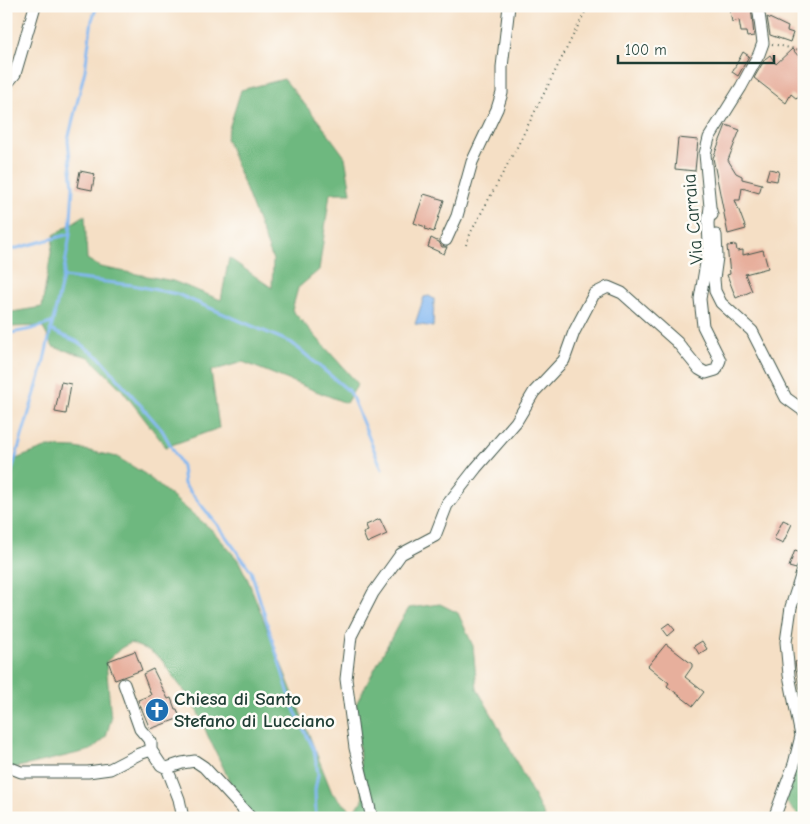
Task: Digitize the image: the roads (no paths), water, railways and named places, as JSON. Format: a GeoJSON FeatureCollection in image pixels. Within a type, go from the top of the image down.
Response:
{"type":"FeatureCollection","features":[{"type":"Feature","properties":{"kind":"street"},"geometry":{"type":"LineString","coordinates":[[6,85],[15,74],[35,6]]}},
{"type":"Feature","properties":{"kind":"street"},"geometry":{"type":"LineString","coordinates":[[446,240],[457,216],[472,162],[497,109],[502,93],[502,67],[509,6]]}},
{"type":"Feature","properties":{"kind":"street","name":"Via Carraia"},"geometry":{"type":"LineString","coordinates":[[758,6],[763,43],[741,87],[709,138],[705,154],[710,207],[716,239],[715,291],[721,303],[752,332],[786,398],[804,411]]}},
{"type":"Feature","properties":{"kind":"street"},"geometry":{"type":"LineString","coordinates":[[372,818],[355,748],[346,679],[350,636],[373,593],[401,554],[435,536],[447,505],[516,422],[534,392],[564,360],[574,332],[594,294],[608,287],[622,293],[677,342],[699,369],[706,373],[716,370],[720,360],[703,326],[700,299],[709,245],[708,223],[710,207]]}},
{"type":"Feature","properties":{"kind":"street"},"geometry":{"type":"LineString","coordinates":[[774,818],[794,764],[801,736],[789,676],[786,642],[791,607],[804,567]]}},
{"type":"Feature","properties":{"kind":"street"},"geometry":{"type":"LineString","coordinates":[[124,684],[140,729],[151,742],[152,750],[161,765],[167,768],[184,818]]}},
{"type":"Feature","properties":{"kind":"street"},"geometry":{"type":"LineString","coordinates":[[6,766],[21,772],[88,772],[110,769],[152,750]]}},
{"type":"Feature","properties":{"kind":"street"},"geometry":{"type":"LineString","coordinates":[[167,768],[195,761],[204,767],[251,818]]}},
{"type":"Feature","properties":{"kind":"water"},"geometry":{"type":"Polygon","coordinates":[[[429,296],[434,299],[433,327],[415,324],[424,297],[429,296]]]}},
{"type":"Feature","properties":{"kind":"waterway"},"geometry":{"type":"LineString","coordinates":[[6,490],[42,369],[63,277],[70,234],[73,187],[68,140],[85,70],[92,20],[97,6]]}},
{"type":"Feature","properties":{"kind":"waterway"},"geometry":{"type":"LineString","coordinates":[[6,251],[70,234]]}},
{"type":"Feature","properties":{"kind":"waterway"},"geometry":{"type":"LineString","coordinates":[[63,277],[132,285],[177,294],[292,343],[350,392],[382,469]]}},
{"type":"Feature","properties":{"kind":"waterway"},"geometry":{"type":"LineString","coordinates":[[6,334],[51,323]]}},
{"type":"Feature","properties":{"kind":"waterway"},"geometry":{"type":"LineString","coordinates":[[50,330],[76,341],[99,357],[162,430],[182,466],[184,484],[251,571],[293,707],[314,750],[318,774],[315,790],[316,818]]}},
{"type":"Feature","properties":{"kind":"place","name":"Chiesa di Santo Stefano di Lucciano"},"geometry":{"type":"Point","coordinates":[157,710]}}]}
